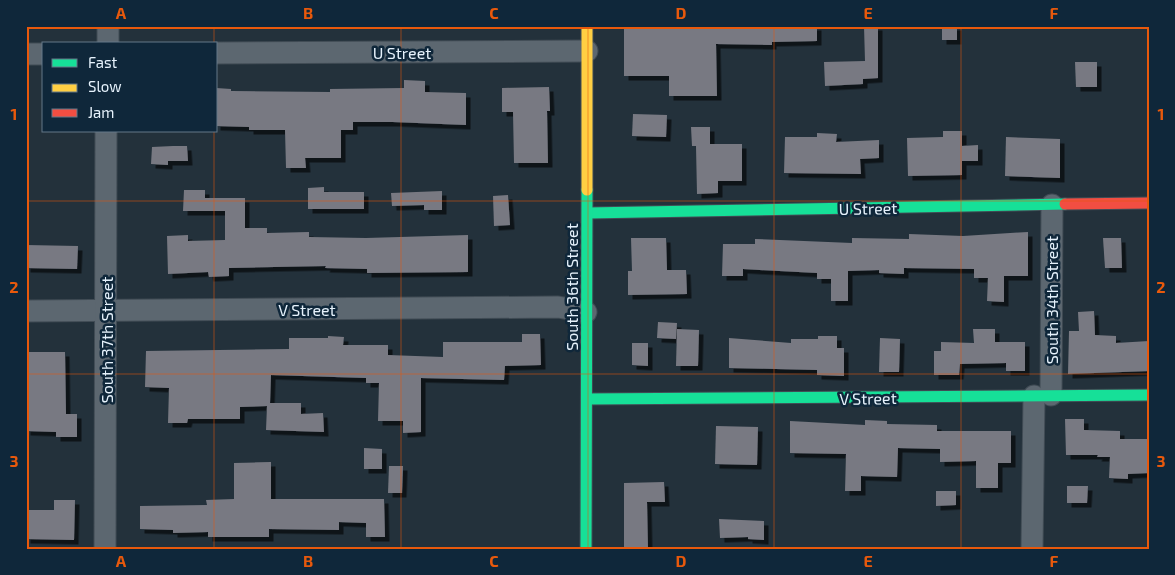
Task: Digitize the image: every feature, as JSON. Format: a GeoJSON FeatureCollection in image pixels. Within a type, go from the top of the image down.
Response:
{"type":"FeatureCollection","features":[{"type":"Feature","properties":{"kind":"street"},"geometry":{"type":"LineString","coordinates":[[108,26],[108,42]]}},
{"type":"Feature","properties":{"kind":"street","name":"South 36th Street"},"geometry":{"type":"LineString","coordinates":[[586,549],[588,26]]}},
{"type":"Feature","properties":{"kind":"street","name":"U Street"},"geometry":{"type":"LineString","coordinates":[[218,53],[587,51]]}},
{"type":"Feature","properties":{"kind":"street"},"geometry":{"type":"LineString","coordinates":[[26,54],[42,54]]}},
{"type":"Feature","properties":{"kind":"street","name":"South 37th Street"},"geometry":{"type":"LineString","coordinates":[[105,549],[106,132]]}},
{"type":"Feature","properties":{"kind":"street","name":"U Street"},"geometry":{"type":"LineString","coordinates":[[588,213],[1149,203]]}},
{"type":"Feature","properties":{"kind":"street","name":"South 34th Street"},"geometry":{"type":"LineString","coordinates":[[1032,549],[1052,205]]}},
{"type":"Feature","properties":{"kind":"street","name":"V Street"},"geometry":{"type":"LineString","coordinates":[[26,311],[558,307],[586,312]]}},
{"type":"Feature","properties":{"kind":"street","name":"V Street"},"geometry":{"type":"LineString","coordinates":[[587,399],[1149,395]]}},
{"type":"Feature","properties":{"kind":"building"},"geometry":{"type":"Polygon","coordinates":[[[624,26],[817,26],[817,41],[772,42],[772,45],[716,44],[717,96],[669,96],[669,76],[624,76],[624,26]]]}},
{"type":"Feature","properties":{"kind":"building"},"geometry":{"type":"Polygon","coordinates":[[[864,26],[878,26],[878,78],[863,79],[863,84],[825,86],[824,62],[865,61],[864,26]]]}},
{"type":"Feature","properties":{"kind":"building"},"geometry":{"type":"Polygon","coordinates":[[[942,26],[957,26],[957,40],[942,40],[942,26]]]}},
{"type":"Feature","properties":{"kind":"building"},"geometry":{"type":"Polygon","coordinates":[[[1075,62],[1097,62],[1097,87],[1076,87],[1075,62]]]}},
{"type":"Feature","properties":{"kind":"building"},"geometry":{"type":"Polygon","coordinates":[[[404,80],[425,81],[425,92],[466,93],[466,125],[353,122],[353,130],[341,130],[341,158],[305,158],[306,168],[286,168],[285,130],[249,130],[249,127],[218,126],[218,88],[231,89],[231,91],[330,92],[330,89],[404,88],[404,80]]]}},
{"type":"Feature","properties":{"kind":"building"},"geometry":{"type":"Polygon","coordinates":[[[549,87],[550,111],[547,111],[548,163],[514,163],[513,112],[502,112],[502,88],[549,87]]]}},
{"type":"Feature","properties":{"kind":"building"},"geometry":{"type":"Polygon","coordinates":[[[633,114],[667,115],[666,137],[632,136],[633,114]]]}},
{"type":"Feature","properties":{"kind":"building"},"geometry":{"type":"Polygon","coordinates":[[[691,127],[710,127],[710,144],[742,144],[742,181],[718,181],[718,193],[697,194],[696,146],[692,146],[691,127]]]}},
{"type":"Feature","properties":{"kind":"building"},"geometry":{"type":"Polygon","coordinates":[[[943,131],[962,131],[962,146],[978,145],[978,161],[962,161],[962,175],[908,176],[907,138],[943,137],[943,131]]]}},
{"type":"Feature","properties":{"kind":"building"},"geometry":{"type":"Polygon","coordinates":[[[817,133],[837,134],[836,142],[879,140],[879,158],[860,159],[861,174],[784,173],[785,137],[817,137],[817,133]]]}},
{"type":"Feature","properties":{"kind":"building"},"geometry":{"type":"Polygon","coordinates":[[[1006,137],[1060,139],[1060,178],[1005,176],[1006,137]]]}},
{"type":"Feature","properties":{"kind":"building"},"geometry":{"type":"Polygon","coordinates":[[[187,146],[188,161],[168,161],[168,165],[151,164],[152,147],[187,146]]]}},
{"type":"Feature","properties":{"kind":"building"},"geometry":{"type":"Polygon","coordinates":[[[324,187],[324,192],[364,192],[364,209],[308,209],[308,188],[324,187]]]}},
{"type":"Feature","properties":{"kind":"building"},"geometry":{"type":"Polygon","coordinates":[[[184,190],[205,190],[205,198],[245,198],[245,228],[267,228],[267,233],[309,232],[309,237],[366,238],[468,235],[468,272],[367,273],[367,269],[325,268],[326,266],[229,268],[229,276],[209,277],[208,272],[168,274],[167,236],[188,235],[188,241],[225,240],[225,211],[183,211],[184,190]]]}},
{"type":"Feature","properties":{"kind":"building"},"geometry":{"type":"Polygon","coordinates":[[[442,191],[442,210],[424,210],[424,205],[392,206],[391,193],[442,191]]]}},
{"type":"Feature","properties":{"kind":"building"},"geometry":{"type":"Polygon","coordinates":[[[508,195],[510,225],[494,226],[493,196],[508,195]]]}},
{"type":"Feature","properties":{"kind":"building"},"geometry":{"type":"Polygon","coordinates":[[[1028,232],[1028,276],[1004,276],[1004,302],[987,301],[988,278],[974,278],[974,269],[904,268],[904,274],[879,273],[879,270],[848,271],[848,301],[831,301],[831,279],[817,279],[817,273],[743,269],[743,276],[722,276],[723,244],[755,244],[755,239],[852,243],[852,238],[909,239],[909,234],[963,236],[1028,232]]]}},
{"type":"Feature","properties":{"kind":"building"},"geometry":{"type":"Polygon","coordinates":[[[631,238],[666,238],[667,270],[686,270],[687,294],[628,295],[628,271],[632,271],[631,238]]]}},
{"type":"Feature","properties":{"kind":"building"},"geometry":{"type":"Polygon","coordinates":[[[1103,238],[1121,238],[1122,268],[1105,268],[1103,238]]]}},
{"type":"Feature","properties":{"kind":"building"},"geometry":{"type":"Polygon","coordinates":[[[26,245],[78,246],[77,269],[26,268],[26,245]]]}},
{"type":"Feature","properties":{"kind":"building"},"geometry":{"type":"Polygon","coordinates":[[[1094,311],[1095,335],[1116,336],[1116,343],[1149,341],[1149,371],[1068,374],[1069,331],[1079,331],[1078,312],[1094,311]]]}},
{"type":"Feature","properties":{"kind":"building"},"geometry":{"type":"Polygon","coordinates":[[[658,322],[677,323],[676,339],[657,338],[658,322]]]}},
{"type":"Feature","properties":{"kind":"building"},"geometry":{"type":"Polygon","coordinates":[[[677,329],[699,330],[698,366],[676,366],[677,329]]]}},
{"type":"Feature","properties":{"kind":"building"},"geometry":{"type":"Polygon","coordinates":[[[973,329],[995,329],[995,342],[1025,342],[1025,371],[1006,371],[1006,363],[960,364],[959,375],[934,375],[934,351],[941,351],[941,342],[974,343],[973,329]]]}},
{"type":"Feature","properties":{"kind":"building"},"geometry":{"type":"Polygon","coordinates":[[[522,334],[540,334],[541,365],[505,366],[504,380],[421,378],[421,432],[403,433],[403,421],[378,421],[379,383],[366,383],[366,378],[271,375],[270,403],[301,403],[301,414],[323,413],[324,432],[266,430],[267,406],[240,407],[240,419],[188,419],[187,423],[168,423],[169,388],[145,387],[146,351],[289,349],[289,338],[328,338],[328,336],[344,337],[343,345],[388,345],[388,355],[443,357],[443,342],[522,342],[522,334]]]}},
{"type":"Feature","properties":{"kind":"building"},"geometry":{"type":"Polygon","coordinates":[[[818,336],[837,336],[837,348],[844,348],[844,376],[817,375],[817,370],[729,368],[729,338],[791,343],[791,339],[818,339],[818,336]]]}},
{"type":"Feature","properties":{"kind":"building"},"geometry":{"type":"Polygon","coordinates":[[[880,338],[900,339],[899,372],[879,372],[880,338]]]}},
{"type":"Feature","properties":{"kind":"building"},"geometry":{"type":"Polygon","coordinates":[[[632,343],[648,343],[648,366],[632,365],[632,343]]]}},
{"type":"Feature","properties":{"kind":"building"},"geometry":{"type":"Polygon","coordinates":[[[26,352],[65,352],[66,414],[77,414],[77,437],[56,437],[56,432],[26,431],[26,352]]]}},
{"type":"Feature","properties":{"kind":"building"},"geometry":{"type":"Polygon","coordinates":[[[1065,419],[1084,419],[1084,430],[1120,431],[1120,439],[1149,439],[1149,473],[1128,474],[1128,479],[1109,478],[1110,457],[1066,455],[1065,419]]]}},
{"type":"Feature","properties":{"kind":"building"},"geometry":{"type":"Polygon","coordinates":[[[865,420],[887,421],[887,424],[937,425],[937,431],[1011,431],[1011,463],[998,463],[998,488],[976,488],[976,461],[940,462],[940,449],[898,448],[897,477],[861,476],[861,491],[845,491],[846,454],[790,453],[790,421],[865,425],[865,420]]]}},
{"type":"Feature","properties":{"kind":"building"},"geometry":{"type":"Polygon","coordinates":[[[716,426],[758,427],[757,465],[715,464],[716,426]]]}},
{"type":"Feature","properties":{"kind":"building"},"geometry":{"type":"Polygon","coordinates":[[[364,448],[382,449],[382,469],[364,469],[364,448]]]}},
{"type":"Feature","properties":{"kind":"building"},"geometry":{"type":"Polygon","coordinates":[[[271,462],[271,499],[384,499],[385,537],[366,537],[366,523],[339,522],[339,530],[269,529],[269,537],[208,537],[208,532],[173,533],[173,530],[140,529],[140,506],[207,505],[206,500],[234,499],[234,463],[271,462]]]}},
{"type":"Feature","properties":{"kind":"building"},"geometry":{"type":"Polygon","coordinates":[[[389,466],[403,466],[402,493],[388,493],[389,466]]]}},
{"type":"Feature","properties":{"kind":"building"},"geometry":{"type":"Polygon","coordinates":[[[664,482],[665,502],[647,502],[648,549],[624,549],[624,483],[664,482]]]}},
{"type":"Feature","properties":{"kind":"building"},"geometry":{"type":"Polygon","coordinates":[[[1067,486],[1088,486],[1087,503],[1067,503],[1067,486]]]}},
{"type":"Feature","properties":{"kind":"building"},"geometry":{"type":"Polygon","coordinates":[[[936,491],[956,491],[956,505],[936,506],[936,491]]]}},
{"type":"Feature","properties":{"kind":"building"},"geometry":{"type":"Polygon","coordinates":[[[54,500],[75,500],[74,540],[26,539],[26,510],[54,510],[54,500]]]}},
{"type":"Feature","properties":{"kind":"building"},"geometry":{"type":"Polygon","coordinates":[[[719,519],[764,521],[764,540],[748,539],[748,537],[720,538],[719,519]]]}},
{"type":"Feature","properties":{"kind":"traffic: fast"},"geometry":{"type":"LineString","coordinates":[[586,549],[587,190]]}},
{"type":"Feature","properties":{"kind":"traffic: fast"},"geometry":{"type":"LineString","coordinates":[[588,213],[1065,204]]}},
{"type":"Feature","properties":{"kind":"traffic: fast"},"geometry":{"type":"LineString","coordinates":[[587,399],[1149,395]]}},
{"type":"Feature","properties":{"kind":"traffic: slow"},"geometry":{"type":"LineString","coordinates":[[587,26],[587,190]]}},
{"type":"Feature","properties":{"kind":"traffic: jam"},"geometry":{"type":"LineString","coordinates":[[1065,204],[1149,203]]}}]}
